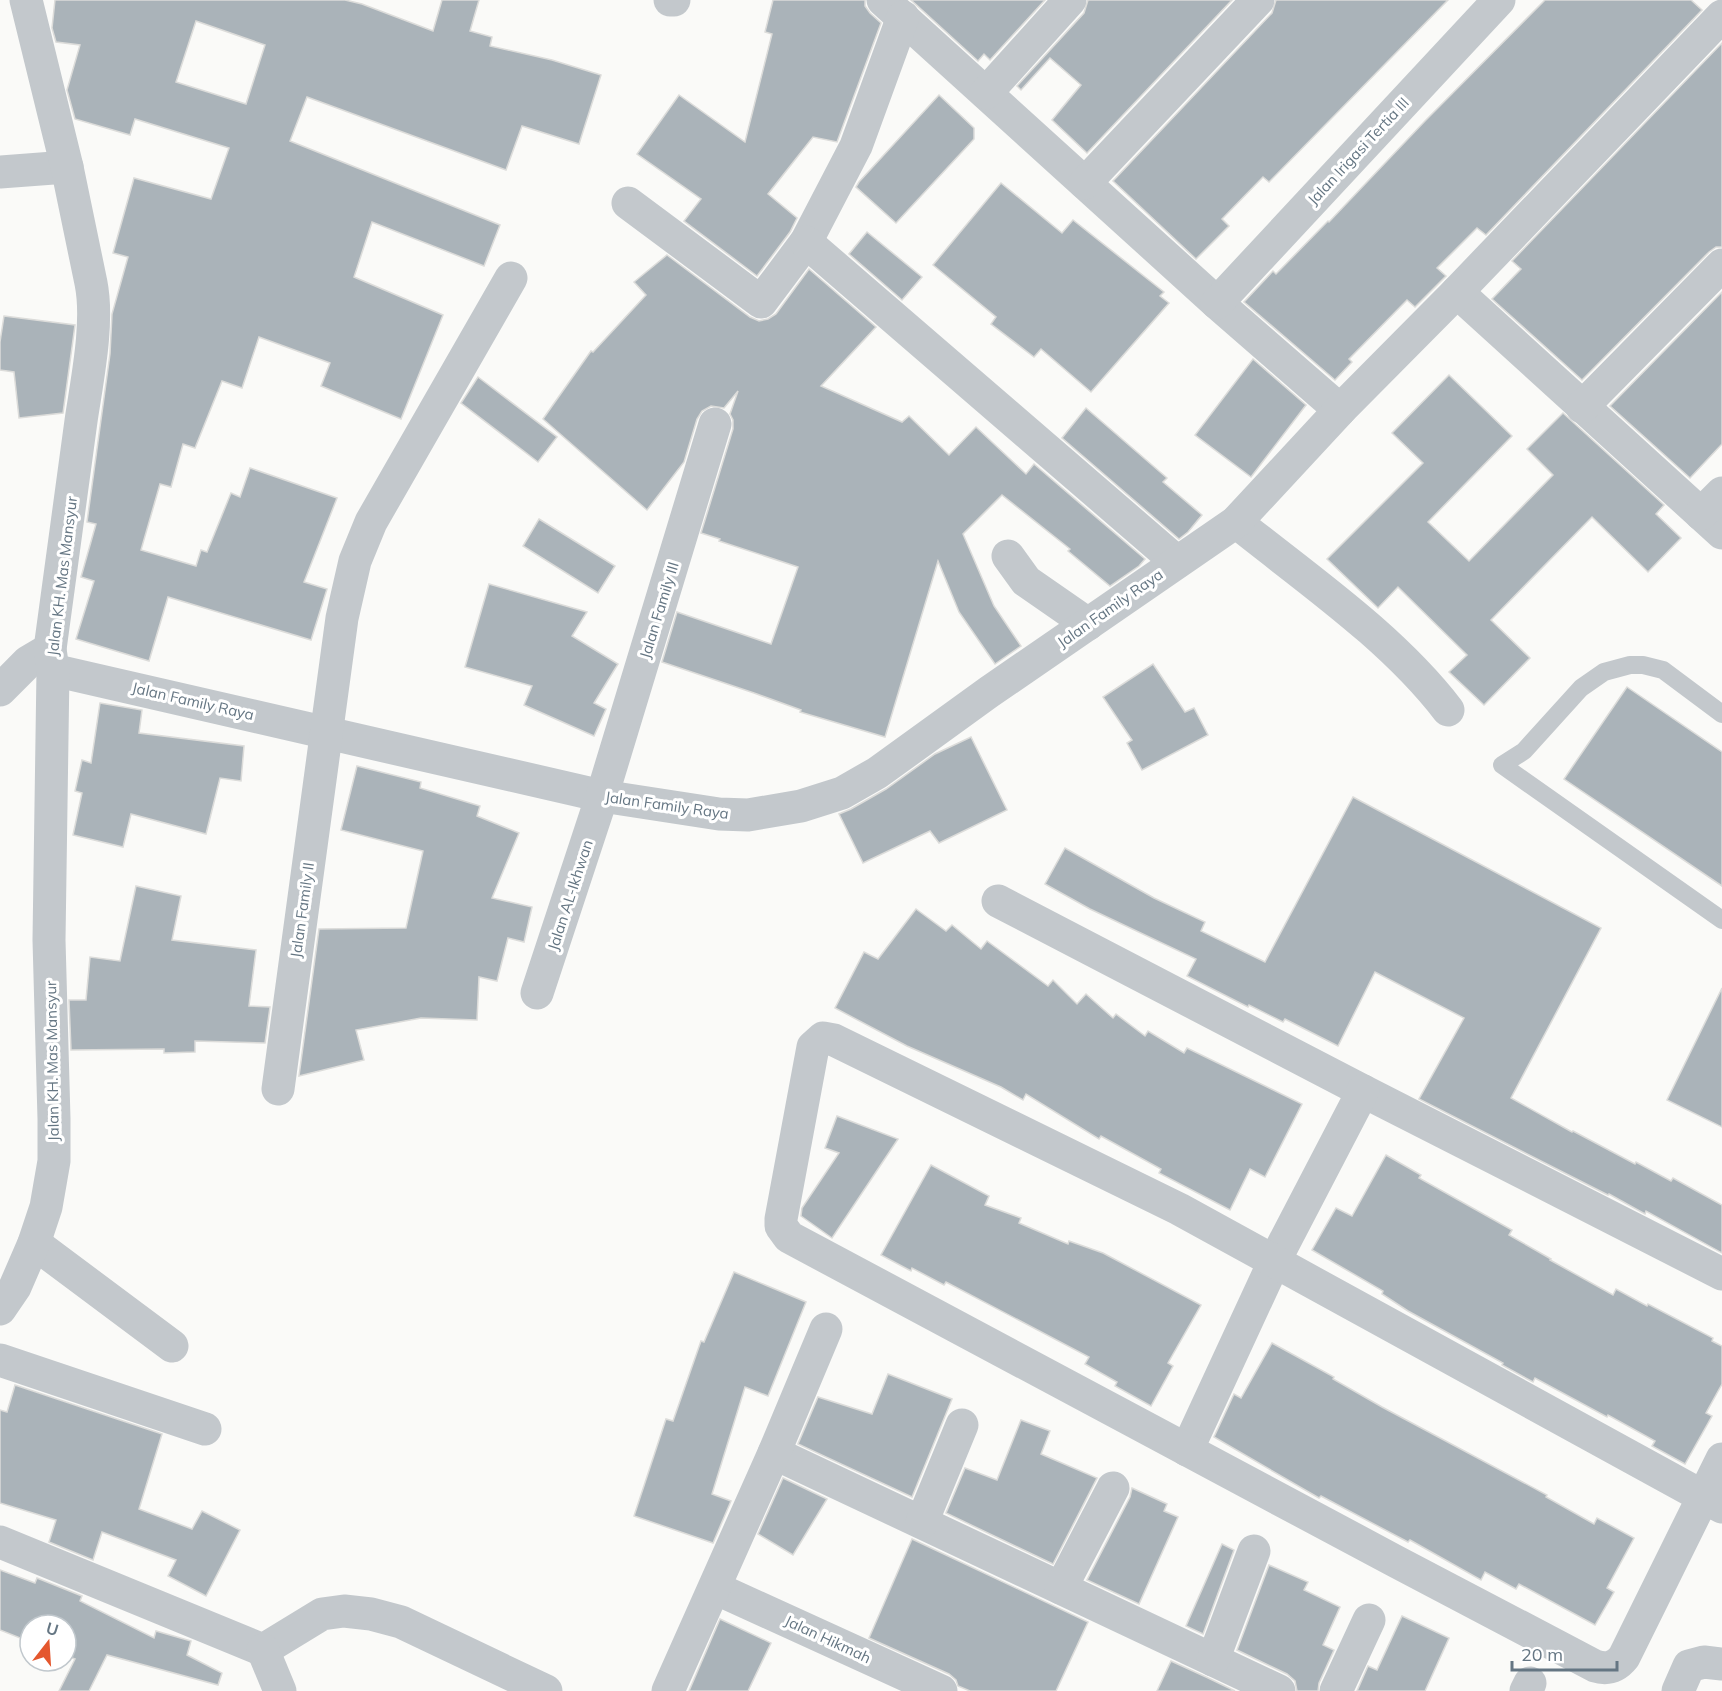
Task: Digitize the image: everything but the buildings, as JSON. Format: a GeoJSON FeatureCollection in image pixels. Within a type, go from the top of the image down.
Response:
{"type":"FeatureCollection","features":[{"type":"Feature","properties":{"kind":"street","name":"Jalan KH. Mas Mansyur"},"geometry":{"type":"LineString","coordinates":[[0,1309],[15,1287],[34,1243],[52,1173],[54,1119],[49,940],[52,659],[93,324],[93,293],[67,168],[27,0]]}},
{"type":"Feature","properties":{"kind":"street"},"geometry":{"type":"LineString","coordinates":[[986,93],[1070,0]]}},
{"type":"Feature","properties":{"kind":"street"},"geometry":{"type":"LineString","coordinates":[[1085,183],[1258,0]]}},
{"type":"Feature","properties":{"kind":"street","name":"Jalan Irigasi Tertia III"},"geometry":{"type":"LineString","coordinates":[[1217,303],[1499,0]]}},
{"type":"Feature","properties":{"kind":"street"},"geometry":{"type":"LineString","coordinates":[[628,202],[761,302],[806,242],[856,146],[893,8],[1217,303],[1340,410]]}},
{"type":"Feature","properties":{"kind":"street","name":"Jalan Family Raya"},"geometry":{"type":"LineString","coordinates":[[52,659],[325,731],[602,796],[719,814],[748,815],[801,806],[842,793],[877,772],[1236,522],[1340,410],[1457,292],[1722,16]]}},
{"type":"Feature","properties":{"kind":"street"},"geometry":{"type":"LineString","coordinates":[[0,172],[67,168]]}},
{"type":"Feature","properties":{"kind":"street"},"geometry":{"type":"LineString","coordinates":[[806,242],[1177,562]]}},
{"type":"Feature","properties":{"kind":"street"},"geometry":{"type":"LineString","coordinates":[[1582,407],[1722,265]]}},
{"type":"Feature","properties":{"kind":"street","name":"Jalan Family II"},"geometry":{"type":"LineString","coordinates":[[278,1089],[325,731],[342,618],[355,561],[371,522],[511,278]]}},
{"type":"Feature","properties":{"kind":"street"},"geometry":{"type":"LineString","coordinates":[[1457,292],[1582,407],[1715,513]]}},
{"type":"Feature","properties":{"kind":"street","name":"Jalan Family III"},"geometry":{"type":"LineString","coordinates":[[602,796],[716,424]]}},
{"type":"Feature","properties":{"kind":"street"},"geometry":{"type":"LineString","coordinates":[[1236,522],[1380,638],[1409,664],[1448,710]]}},
{"type":"Feature","properties":{"kind":"street"},"geometry":{"type":"LineString","coordinates":[[1008,556],[1026,581],[1088,624]]}},
{"type":"Feature","properties":{"kind":"street"},"geometry":{"type":"LineString","coordinates":[[0,690],[28,662],[52,659]]}},
{"type":"Feature","properties":{"kind":"street","name":"Jalan AL-Ikhwan"},"geometry":{"type":"LineString","coordinates":[[537,993],[602,796]]}},
{"type":"Feature","properties":{"kind":"street"},"geometry":{"type":"LineString","coordinates":[[998,901],[1722,1274]]}},
{"type":"Feature","properties":{"kind":"street"},"geometry":{"type":"LineString","coordinates":[[1712,1502],[1179,1209],[834,1040],[823,1038],[813,1047],[781,1219],[782,1226],[789,1237],[1405,1567],[1595,1666],[1613,1667],[1624,1657],[1712,1502],[1722,1459]]}},
{"type":"Feature","properties":{"kind":"street"},"geometry":{"type":"LineString","coordinates":[[1187,1450],[1274,1262],[1363,1091]]}},
{"type":"Feature","properties":{"kind":"street"},"geometry":{"type":"LineString","coordinates":[[34,1243],[171,1346]]}},
{"type":"Feature","properties":{"kind":"street"},"geometry":{"type":"LineString","coordinates":[[668,1691],[774,1453],[826,1329]]}},
{"type":"Feature","properties":{"kind":"street"},"geometry":{"type":"LineString","coordinates":[[0,1360],[205,1429]]}},
{"type":"Feature","properties":{"kind":"street"},"geometry":{"type":"LineString","coordinates":[[921,1522],[962,1425]]}},
{"type":"Feature","properties":{"kind":"street"},"geometry":{"type":"LineString","coordinates":[[774,1453],[1279,1691]]}},
{"type":"Feature","properties":{"kind":"street"},"geometry":{"type":"LineString","coordinates":[[1061,1588],[1113,1488]]}},
{"type":"Feature","properties":{"kind":"street"},"geometry":{"type":"LineString","coordinates":[[0,1542],[263,1650],[280,1691]]}},
{"type":"Feature","properties":{"kind":"street"},"geometry":{"type":"LineString","coordinates":[[1213,1660],[1254,1551]]}},
{"type":"Feature","properties":{"kind":"street","name":"Jalan Hikmah"},"geometry":{"type":"LineString","coordinates":[[715,1588],[941,1691]]}},
{"type":"Feature","properties":{"kind":"street"},"geometry":{"type":"LineString","coordinates":[[263,1650],[322,1614],[344,1611],[372,1614],[401,1622],[546,1691]]}},
{"type":"Feature","properties":{"kind":"street"},"geometry":{"type":"LineString","coordinates":[[1336,1691],[1369,1620]]}},
{"type":"Feature","properties":{"kind":"street"},"geometry":{"type":"LineString","coordinates":[[1678,1691],[1689,1666],[1704,1662],[1722,1664]]}},
{"type":"Feature","properties":{"kind":"lane"},"geometry":{"type":"LineString","coordinates":[[1722,714],[1663,670],[1643,664],[1630,665],[1604,672],[1581,688],[1524,751],[1502,765],[1722,920]]}}]}
